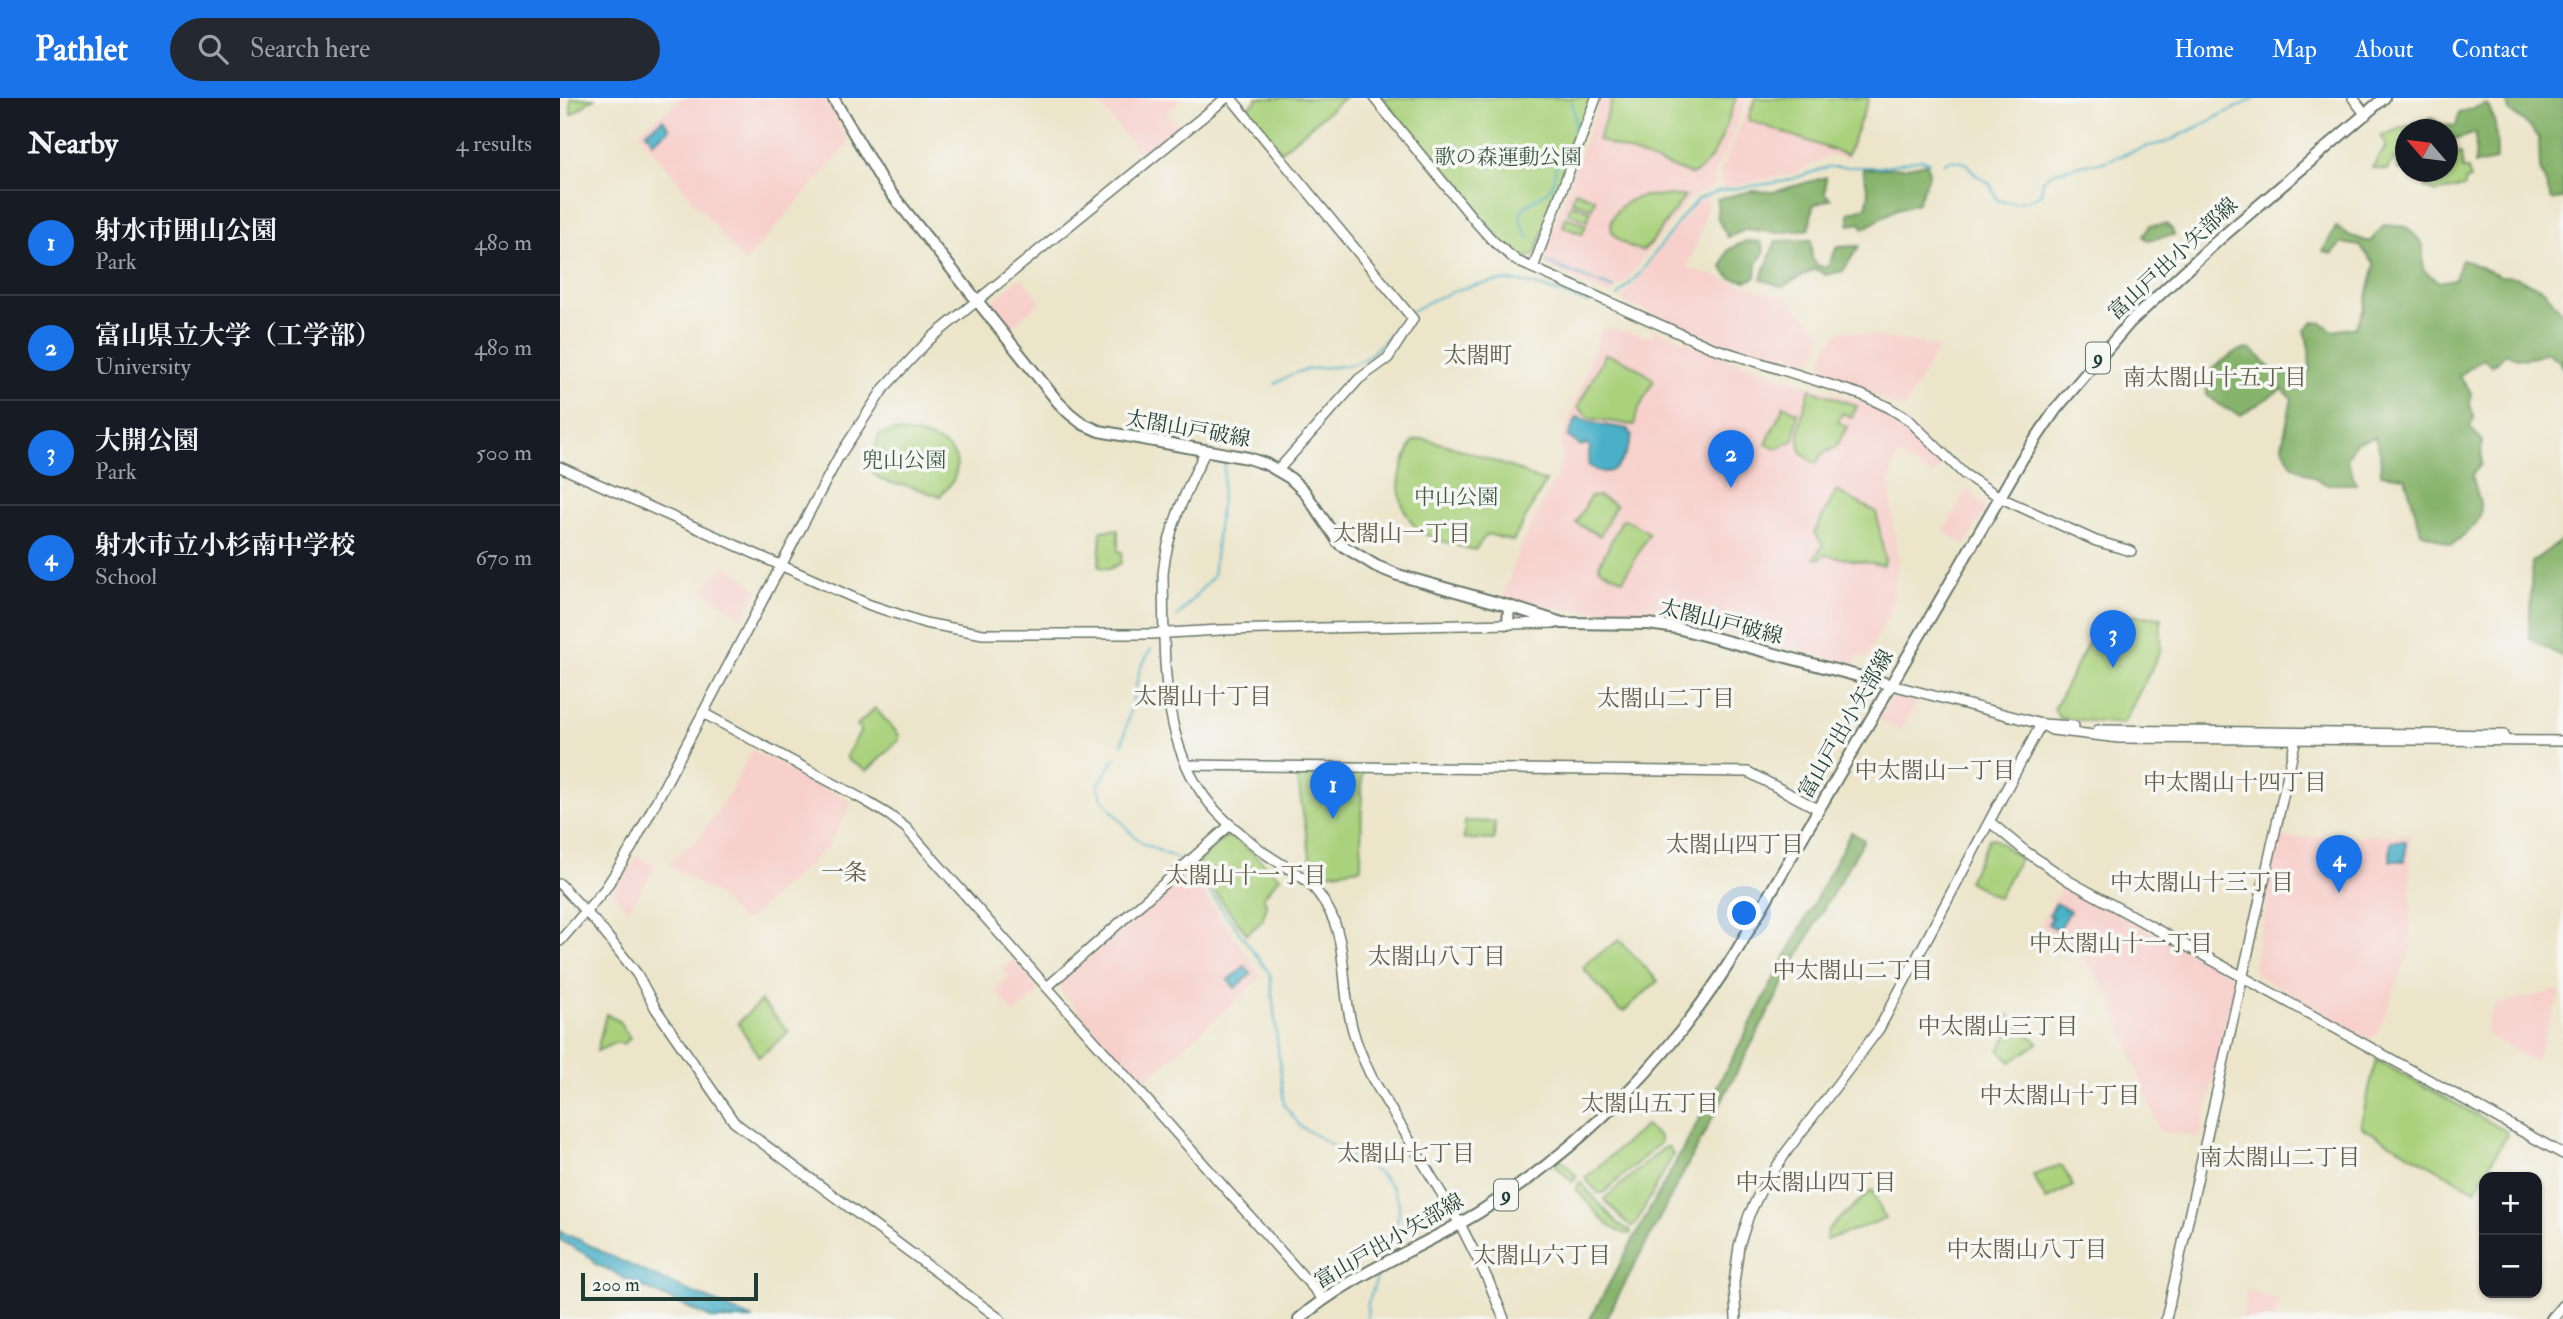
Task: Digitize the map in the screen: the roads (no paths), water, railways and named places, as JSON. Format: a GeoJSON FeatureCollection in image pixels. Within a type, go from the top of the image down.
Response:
{"type":"FeatureCollection","features":[{"type":"Feature","properties":{"kind":"main road","name":"太閤山戸破線"},"geometry":{"type":"LineString","coordinates":[[833,98],[883,183],[1058,402],[1083,424],[1122,437],[1248,458],[1278,470],[1304,491],[1340,544],[1376,566],[1398,575],[1563,623],[1648,624],[1677,628],[1892,685]]}},
{"type":"Feature","properties":{"kind":"main road","name":"富山戸出小矢部線"},"geometry":{"type":"LineString","coordinates":[[1299,1319],[1324,1300],[1460,1224],[1504,1196],[1549,1163],[1623,1096],[1657,1058],[1710,992],[1731,960],[2022,459],[2056,409],[2130,323],[2216,243],[2384,98]]}},
{"type":"Feature","properties":{"kind":"main road"},"geometry":{"type":"LineString","coordinates":[[1508,624],[1509,606]]}},
{"type":"Feature","properties":{"kind":"main road"},"geometry":{"type":"LineString","coordinates":[[2552,1319],[2563,1306]]}},
{"type":"Feature","properties":{"kind":"street"},"geometry":{"type":"LineString","coordinates":[[560,941],[605,888],[632,847],[848,441],[884,388],[930,339],[1228,98],[1413,319],[1388,358],[1359,379],[1278,470]]}},
{"type":"Feature","properties":{"kind":"street"},"geometry":{"type":"LineString","coordinates":[[1374,98],[1493,241],[1517,261],[1710,347],[1862,395],[1888,407],[1909,420],[1965,474],[2001,498],[2096,541],[2131,551]]}},
{"type":"Feature","properties":{"kind":"street"},"geometry":{"type":"LineString","coordinates":[[1532,268],[1596,98]]}},
{"type":"Feature","properties":{"kind":"street"},"geometry":{"type":"LineString","coordinates":[[2353,98],[2366,115]]}},
{"type":"Feature","properties":{"kind":"street"},"geometry":{"type":"LineString","coordinates":[[1205,452],[1177,514],[1165,555],[1165,632],[1170,717],[1177,744],[1199,789],[1230,825],[1266,854],[1307,879],[1326,904],[1337,927],[1352,1031],[1362,1055],[1372,1078],[1460,1224],[1504,1319]]}},
{"type":"Feature","properties":{"kind":"street"},"geometry":{"type":"LineString","coordinates":[[560,467],[870,605],[925,623],[983,634],[1563,623]]}},
{"type":"Feature","properties":{"kind":"street"},"geometry":{"type":"LineString","coordinates":[[1892,685],[2041,724],[2052,730],[2119,738],[2563,741]]}},
{"type":"Feature","properties":{"kind":"street"},"geometry":{"type":"LineString","coordinates":[[704,713],[890,815],[906,828],[1324,1300]]}},
{"type":"Feature","properties":{"kind":"street"},"geometry":{"type":"LineString","coordinates":[[2041,724],[2053,723],[2099,730],[2563,735]]}},
{"type":"Feature","properties":{"kind":"street"},"geometry":{"type":"LineString","coordinates":[[1736,1319],[1734,1283],[1739,1246],[1760,1192],[1771,1172],[1879,1029],[2041,724]]}},
{"type":"Feature","properties":{"kind":"street"},"geometry":{"type":"LineString","coordinates":[[2166,1319],[2296,738]]}},
{"type":"Feature","properties":{"kind":"street"},"geometry":{"type":"LineString","coordinates":[[1187,765],[1748,772],[1818,809]]}},
{"type":"Feature","properties":{"kind":"street"},"geometry":{"type":"LineString","coordinates":[[1990,822],[2025,851],[2069,881],[2563,1154]]}},
{"type":"Feature","properties":{"kind":"street"},"geometry":{"type":"LineString","coordinates":[[1047,987],[1230,825]]}},
{"type":"Feature","properties":{"kind":"street"},"geometry":{"type":"LineString","coordinates":[[560,884],[637,974],[656,1009],[734,1122],[1000,1319]]}},
{"type":"Feature","properties":{"kind":"water"},"geometry":{"type":"Polygon","coordinates":[[[663,119],[670,129],[653,142],[646,132],[663,119]]]}},
{"type":"Feature","properties":{"kind":"water"},"geometry":{"type":"Polygon","coordinates":[[[1577,417],[1597,424],[1628,429],[1632,437],[1618,466],[1606,472],[1589,466],[1590,447],[1587,444],[1581,446],[1568,437],[1577,417]]]}},
{"type":"Feature","properties":{"kind":"water"},"geometry":{"type":"Polygon","coordinates":[[[2391,841],[2406,841],[2405,861],[2390,861],[2391,841]]]}},
{"type":"Feature","properties":{"kind":"water"},"geometry":{"type":"Polygon","coordinates":[[[2056,903],[2070,911],[2059,930],[2048,924],[2052,917],[2049,915],[2056,903]]]}},
{"type":"Feature","properties":{"kind":"water"},"geometry":{"type":"Polygon","coordinates":[[[1245,966],[1251,974],[1235,988],[1228,980],[1245,966]]]}},
{"type":"Feature","properties":{"kind":"water"},"geometry":{"type":"Polygon","coordinates":[[[560,1231],[625,1263],[753,1319],[713,1319],[623,1278],[595,1264],[592,1258],[560,1240],[560,1231]]]}},
{"type":"Feature","properties":{"kind":"waterway"},"geometry":{"type":"LineString","coordinates":[[1944,163],[1952,160],[1966,163],[1977,176],[1990,184],[1997,200],[2025,201],[2041,194],[2043,180],[2052,173],[2100,163],[2167,142],[2255,98]]}},
{"type":"Feature","properties":{"kind":"waterway"},"geometry":{"type":"LineString","coordinates":[[1529,238],[1523,226],[1522,210],[1551,186],[1557,162],[1573,136],[1575,118],[1572,102]]}},
{"type":"Feature","properties":{"kind":"waterway"},"geometry":{"type":"LineString","coordinates":[[1618,296],[1640,273],[1698,199],[1718,191],[1786,181],[1828,167],[1880,167],[1922,159],[1929,162]]}},
{"type":"Feature","properties":{"kind":"waterway"},"geometry":{"type":"LineString","coordinates":[[1547,263],[1614,289]]}},
{"type":"Feature","properties":{"kind":"waterway"},"geometry":{"type":"LineString","coordinates":[[1412,311],[1459,290],[1498,281],[1530,284],[1589,303]]}},
{"type":"Feature","properties":{"kind":"waterway"},"geometry":{"type":"LineString","coordinates":[[1275,384],[1305,370],[1346,366],[1358,362],[1378,348],[1406,317]]}},
{"type":"Feature","properties":{"kind":"waterway"},"geometry":{"type":"LineString","coordinates":[[1177,617],[1213,576],[1225,463]]}},
{"type":"Feature","properties":{"kind":"waterway"},"geometry":{"type":"LineString","coordinates":[[1122,745],[1140,669],[1151,649]]}},
{"type":"Feature","properties":{"kind":"waterway"},"geometry":{"type":"LineString","coordinates":[[1116,757],[1098,785],[1103,800],[1142,843],[1178,859]]}},
{"type":"Feature","properties":{"kind":"waterway"},"geometry":{"type":"LineString","coordinates":[[1192,868],[1270,974],[1284,1105],[1300,1126],[1380,1174],[1392,1187],[1399,1203],[1399,1215],[1384,1258]]}},
{"type":"Feature","properties":{"kind":"waterway"},"geometry":{"type":"LineString","coordinates":[[1367,1319],[1368,1303],[1379,1273]]}},
{"type":"Feature","properties":{"kind":"place","name":"富山県立大学（工学部）"},"geometry":{"type":"Point","coordinates":[1731,488]}},
{"type":"Feature","properties":{"kind":"place","name":"大開公園"},"geometry":{"type":"Point","coordinates":[2113,668]}},
{"type":"Feature","properties":{"kind":"place","name":"射水市囲山公園"},"geometry":{"type":"Point","coordinates":[1333,819]}},
{"type":"Feature","properties":{"kind":"place","name":"射水市立小杉南中学校"},"geometry":{"type":"Point","coordinates":[2339,893]}},
{"type":"Feature","properties":{"kind":"district","name":"太閤町"},"geometry":{"type":"Point","coordinates":[1478,355]}},
{"type":"Feature","properties":{"kind":"district","name":"南太閤山十五丁目"},"geometry":{"type":"Point","coordinates":[2215,377]}},
{"type":"Feature","properties":{"kind":"district","name":"太閤山一丁目"},"geometry":{"type":"Point","coordinates":[1402,533]}},
{"type":"Feature","properties":{"kind":"district","name":"太閤山十丁目"},"geometry":{"type":"Point","coordinates":[1203,696]}},
{"type":"Feature","properties":{"kind":"district","name":"太閤山二丁目"},"geometry":{"type":"Point","coordinates":[1666,698]}},
{"type":"Feature","properties":{"kind":"district","name":"中太閤山一丁目"},"geometry":{"type":"Point","coordinates":[1935,770]}},
{"type":"Feature","properties":{"kind":"district","name":"中太閤山十四丁目"},"geometry":{"type":"Point","coordinates":[2235,782]}},
{"type":"Feature","properties":{"kind":"district","name":"太閤山四丁目"},"geometry":{"type":"Point","coordinates":[1735,844]}},
{"type":"Feature","properties":{"kind":"district","name":"一条"},"geometry":{"type":"Point","coordinates":[844,872]}},
{"type":"Feature","properties":{"kind":"district","name":"太閤山十一丁目"},"geometry":{"type":"Point","coordinates":[1246,875]}},
{"type":"Feature","properties":{"kind":"district","name":"中太閤山十三丁目"},"geometry":{"type":"Point","coordinates":[2202,882]}},
{"type":"Feature","properties":{"kind":"district","name":"中太閤山十一丁目"},"geometry":{"type":"Point","coordinates":[2121,943]}},
{"type":"Feature","properties":{"kind":"district","name":"太閤山八丁目"},"geometry":{"type":"Point","coordinates":[1437,956]}},
{"type":"Feature","properties":{"kind":"district","name":"中太閤山二丁目"},"geometry":{"type":"Point","coordinates":[1853,970]}},
{"type":"Feature","properties":{"kind":"district","name":"中太閤山三丁目"},"geometry":{"type":"Point","coordinates":[1998,1026]}},
{"type":"Feature","properties":{"kind":"district","name":"中太閤山十丁目"},"geometry":{"type":"Point","coordinates":[2060,1095]}},
{"type":"Feature","properties":{"kind":"district","name":"太閤山五丁目"},"geometry":{"type":"Point","coordinates":[1650,1103]}},
{"type":"Feature","properties":{"kind":"district","name":"太閤山七丁目"},"geometry":{"type":"Point","coordinates":[1406,1153]}},
{"type":"Feature","properties":{"kind":"district","name":"南太閤山二丁目"},"geometry":{"type":"Point","coordinates":[2280,1157]}},
{"type":"Feature","properties":{"kind":"district","name":"中太閤山四丁目"},"geometry":{"type":"Point","coordinates":[1816,1182]}},
{"type":"Feature","properties":{"kind":"district","name":"中太閤山八丁目"},"geometry":{"type":"Point","coordinates":[2027,1249]}},
{"type":"Feature","properties":{"kind":"district","name":"太閤山六丁目"},"geometry":{"type":"Point","coordinates":[1542,1255]}},
{"type":"Feature","properties":{"kind":"park label","name":"歌の森運動公園"},"geometry":{"type":"Point","coordinates":[1508,157]}},
{"type":"Feature","properties":{"kind":"park label","name":"兜山公園"},"geometry":{"type":"Point","coordinates":[904,460]}},
{"type":"Feature","properties":{"kind":"park label","name":"中山公園"},"geometry":{"type":"Point","coordinates":[1456,497]}}]}
